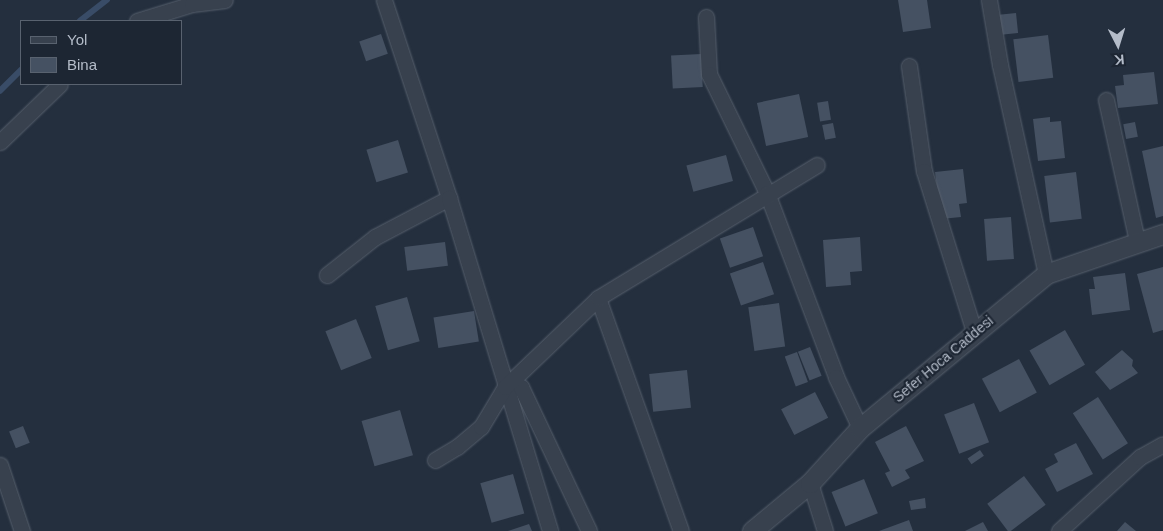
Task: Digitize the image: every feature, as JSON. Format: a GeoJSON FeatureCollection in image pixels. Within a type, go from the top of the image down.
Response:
{"type":"FeatureCollection","features":[{"type":"Feature","properties":{"kind":"street"},"geometry":{"type":"LineString","coordinates":[[138,20],[142,17],[192,4],[225,0]]}},
{"type":"Feature","properties":{"kind":"street"},"geometry":{"type":"LineString","coordinates":[[384,0],[448,198],[550,531]]}},
{"type":"Feature","properties":{"kind":"street"},"geometry":{"type":"LineString","coordinates":[[989,0],[1000,65],[1046,274]]}},
{"type":"Feature","properties":{"kind":"street"},"geometry":{"type":"LineString","coordinates":[[706,17],[708,74],[767,193],[836,377],[860,428]]}},
{"type":"Feature","properties":{"kind":"street"},"geometry":{"type":"LineString","coordinates":[[909,66],[924,171],[974,332]]}},
{"type":"Feature","properties":{"kind":"street"},"geometry":{"type":"LineString","coordinates":[[0,142],[59,85]]}},
{"type":"Feature","properties":{"kind":"street"},"geometry":{"type":"LineString","coordinates":[[1106,100],[1137,241]]}},
{"type":"Feature","properties":{"kind":"street"},"geometry":{"type":"LineString","coordinates":[[435,460],[457,447],[481,427],[505,387],[598,298],[767,193],[818,164]]}},
{"type":"Feature","properties":{"kind":"street"},"geometry":{"type":"LineString","coordinates":[[326,275],[375,237],[448,198]]}},
{"type":"Feature","properties":{"kind":"street","name":"Sefer Hoca Caddesi"},"geometry":{"type":"LineString","coordinates":[[752,531],[810,483],[860,428],[1046,274],[1137,241],[1163,234]]}},
{"type":"Feature","properties":{"kind":"street"},"geometry":{"type":"LineString","coordinates":[[598,298],[681,531]]}},
{"type":"Feature","properties":{"kind":"street"},"geometry":{"type":"LineString","coordinates":[[505,387],[522,388],[590,531]]}},
{"type":"Feature","properties":{"kind":"street"},"geometry":{"type":"LineString","coordinates":[[1059,531],[1140,456],[1163,444]]}},
{"type":"Feature","properties":{"kind":"street"},"geometry":{"type":"LineString","coordinates":[[0,465],[22,531]]}},
{"type":"Feature","properties":{"kind":"street"},"geometry":{"type":"LineString","coordinates":[[810,483],[825,531]]}},
{"type":"Feature","properties":{"kind":"building"},"geometry":{"type":"Polygon","coordinates":[[[898,0],[927,0],[931,28],[903,32],[898,0]]]}},
{"type":"Feature","properties":{"kind":"building"},"geometry":{"type":"Polygon","coordinates":[[[1016,13],[1018,33],[1001,35],[999,15],[1016,13]]]}},
{"type":"Feature","properties":{"kind":"building"},"geometry":{"type":"Polygon","coordinates":[[[381,34],[388,54],[366,61],[359,41],[381,34]]]}},
{"type":"Feature","properties":{"kind":"building"},"geometry":{"type":"Polygon","coordinates":[[[1048,35],[1053,78],[1019,82],[1013,39],[1048,35]]]}},
{"type":"Feature","properties":{"kind":"building"},"geometry":{"type":"Polygon","coordinates":[[[701,54],[703,87],[673,89],[671,56],[701,54]]]}},
{"type":"Feature","properties":{"kind":"building"},"geometry":{"type":"Polygon","coordinates":[[[1154,72],[1158,104],[1118,108],[1115,86],[1124,85],[1123,75],[1154,72]]]}},
{"type":"Feature","properties":{"kind":"building"},"geometry":{"type":"Polygon","coordinates":[[[799,94],[808,137],[766,146],[757,103],[799,94]]]}},
{"type":"Feature","properties":{"kind":"building"},"geometry":{"type":"Polygon","coordinates":[[[828,101],[831,120],[820,121],[817,103],[828,101]]]}},
{"type":"Feature","properties":{"kind":"building"},"geometry":{"type":"Polygon","coordinates":[[[1050,117],[1050,122],[1061,121],[1065,158],[1038,161],[1033,119],[1050,117]]]}},
{"type":"Feature","properties":{"kind":"building"},"geometry":{"type":"Polygon","coordinates":[[[1135,122],[1138,137],[1126,139],[1123,124],[1135,122]]]}},
{"type":"Feature","properties":{"kind":"building"},"geometry":{"type":"Polygon","coordinates":[[[833,123],[836,138],[825,140],[822,125],[833,123]]]}},
{"type":"Feature","properties":{"kind":"building"},"geometry":{"type":"Polygon","coordinates":[[[398,140],[408,173],[376,182],[366,150],[398,140]]]}},
{"type":"Feature","properties":{"kind":"building"},"geometry":{"type":"Polygon","coordinates":[[[1163,146],[1163,216],[1156,218],[1142,151],[1163,146]]]}},
{"type":"Feature","properties":{"kind":"building"},"geometry":{"type":"Polygon","coordinates":[[[726,155],[733,181],[693,192],[686,166],[726,155]]]}},
{"type":"Feature","properties":{"kind":"building"},"geometry":{"type":"Polygon","coordinates":[[[963,169],[967,203],[959,204],[961,217],[941,219],[935,172],[963,169]]]}},
{"type":"Feature","properties":{"kind":"building"},"geometry":{"type":"Polygon","coordinates":[[[1076,172],[1082,219],[1050,223],[1044,176],[1076,172]]]}},
{"type":"Feature","properties":{"kind":"building"},"geometry":{"type":"Polygon","coordinates":[[[1011,217],[1014,259],[987,261],[984,219],[1011,217]]]}},
{"type":"Feature","properties":{"kind":"building"},"geometry":{"type":"Polygon","coordinates":[[[753,227],[763,256],[730,268],[720,238],[753,227]]]}},
{"type":"Feature","properties":{"kind":"building"},"geometry":{"type":"Polygon","coordinates":[[[860,237],[862,271],[850,272],[851,285],[826,287],[823,240],[860,237]]]}},
{"type":"Feature","properties":{"kind":"building"},"geometry":{"type":"Polygon","coordinates":[[[445,242],[448,266],[407,271],[404,247],[445,242]]]}},
{"type":"Feature","properties":{"kind":"building"},"geometry":{"type":"Polygon","coordinates":[[[763,262],[774,294],[741,306],[730,273],[763,262]]]}},
{"type":"Feature","properties":{"kind":"building"},"geometry":{"type":"Polygon","coordinates":[[[1163,267],[1163,330],[1153,333],[1137,274],[1163,267]]]}},
{"type":"Feature","properties":{"kind":"building"},"geometry":{"type":"Polygon","coordinates":[[[1125,273],[1130,310],[1092,315],[1089,289],[1095,289],[1093,277],[1125,273]]]}},
{"type":"Feature","properties":{"kind":"building"},"geometry":{"type":"Polygon","coordinates":[[[407,297],[420,341],[388,350],[375,306],[407,297]]]}},
{"type":"Feature","properties":{"kind":"building"},"geometry":{"type":"Polygon","coordinates":[[[779,303],[785,347],[754,351],[748,307],[779,303]]]}},
{"type":"Feature","properties":{"kind":"building"},"geometry":{"type":"Polygon","coordinates":[[[474,311],[479,342],[438,348],[434,317],[474,311]]]}},
{"type":"Feature","properties":{"kind":"building"},"geometry":{"type":"Polygon","coordinates":[[[356,319],[372,358],[341,370],[325,331],[356,319]]]}},
{"type":"Feature","properties":{"kind":"building"},"geometry":{"type":"Polygon","coordinates":[[[1065,330],[1085,365],[1049,385],[1029,350],[1065,330]]]}},
{"type":"Feature","properties":{"kind":"building"},"geometry":{"type":"Polygon","coordinates":[[[810,347],[822,376],[810,381],[798,352],[810,347]]]}},
{"type":"Feature","properties":{"kind":"building"},"geometry":{"type":"Polygon","coordinates":[[[1122,350],[1133,360],[1132,366],[1138,373],[1110,390],[1095,372],[1122,350]]]}},
{"type":"Feature","properties":{"kind":"building"},"geometry":{"type":"Polygon","coordinates":[[[797,352],[808,382],[796,387],[785,356],[797,352]]]}},
{"type":"Feature","properties":{"kind":"building"},"geometry":{"type":"Polygon","coordinates":[[[1019,359],[1037,393],[1000,412],[982,379],[1019,359]]]}},
{"type":"Feature","properties":{"kind":"building"},"geometry":{"type":"Polygon","coordinates":[[[687,370],[691,408],[653,412],[649,374],[687,370]]]}},
{"type":"Feature","properties":{"kind":"building"},"geometry":{"type":"Polygon","coordinates":[[[815,392],[828,418],[794,435],[781,409],[815,392]]]}},
{"type":"Feature","properties":{"kind":"building"},"geometry":{"type":"Polygon","coordinates":[[[1098,397],[1128,443],[1103,459],[1073,413],[1098,397]]]}},
{"type":"Feature","properties":{"kind":"building"},"geometry":{"type":"Polygon","coordinates":[[[974,403],[989,442],[959,454],[944,414],[974,403]]]}},
{"type":"Feature","properties":{"kind":"building"},"geometry":{"type":"Polygon","coordinates":[[[400,410],[413,455],[375,466],[362,421],[400,410]]]}},
{"type":"Feature","properties":{"kind":"building"},"geometry":{"type":"Polygon","coordinates":[[[23,426],[30,443],[16,448],[9,432],[23,426]]]}},
{"type":"Feature","properties":{"kind":"building"},"geometry":{"type":"Polygon","coordinates":[[[906,426],[924,461],[905,470],[910,478],[892,487],[885,473],[890,471],[875,442],[906,426]]]}},
{"type":"Feature","properties":{"kind":"building"},"geometry":{"type":"Polygon","coordinates":[[[1076,443],[1093,474],[1057,492],[1045,469],[1058,462],[1054,454],[1076,443]]]}},
{"type":"Feature","properties":{"kind":"building"},"geometry":{"type":"Polygon","coordinates":[[[980,450],[984,456],[971,464],[968,458],[980,450]]]}},
{"type":"Feature","properties":{"kind":"building"},"geometry":{"type":"Polygon","coordinates":[[[513,474],[524,513],[492,523],[480,483],[513,474]]]}},
{"type":"Feature","properties":{"kind":"building"},"geometry":{"type":"Polygon","coordinates":[[[1024,476],[1046,505],[1011,531],[1008,531],[987,504],[1024,476]]]}},
{"type":"Feature","properties":{"kind":"building"},"geometry":{"type":"Polygon","coordinates":[[[864,479],[878,513],[845,526],[832,492],[864,479]]]}},
{"type":"Feature","properties":{"kind":"building"},"geometry":{"type":"Polygon","coordinates":[[[925,498],[926,508],[911,510],[909,501],[925,498]]]}},
{"type":"Feature","properties":{"kind":"building"},"geometry":{"type":"Polygon","coordinates":[[[909,520],[913,531],[879,531],[909,520]]]}},
{"type":"Feature","properties":{"kind":"building"},"geometry":{"type":"Polygon","coordinates":[[[983,522],[988,531],[965,531],[983,522]]]}},
{"type":"Feature","properties":{"kind":"building"},"geometry":{"type":"Polygon","coordinates":[[[1125,522],[1136,531],[1117,531],[1125,522]]]}},
{"type":"Feature","properties":{"kind":"building"},"geometry":{"type":"Polygon","coordinates":[[[529,524],[532,531],[508,531],[529,524]]]}},
{"type":"Feature","properties":{"kind":"waterway"},"geometry":{"type":"LineString","coordinates":[[81,20],[107,0]]}},
{"type":"Feature","properties":{"kind":"waterway"},"geometry":{"type":"LineString","coordinates":[[0,91],[20,71]]}}]}
